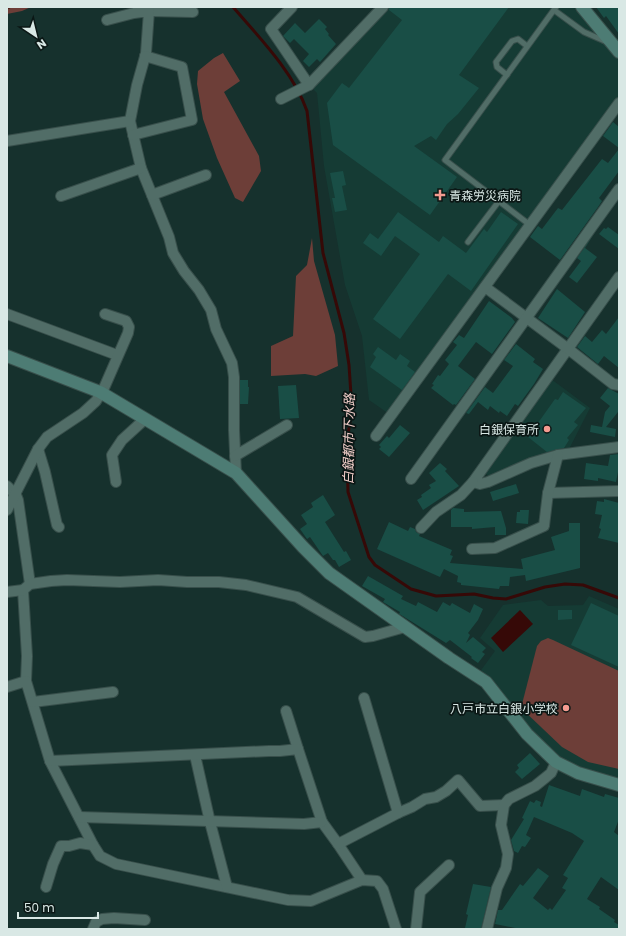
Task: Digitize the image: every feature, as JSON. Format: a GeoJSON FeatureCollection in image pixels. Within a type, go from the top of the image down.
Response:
{"type":"FeatureCollection","features":[{"type":"Feature","properties":{"kind":"street"},"geometry":{"type":"LineString","coordinates":[[292,7],[271,30],[309,85]]}},
{"type":"Feature","properties":{"kind":"street"},"geometry":{"type":"LineString","coordinates":[[281,99],[309,85],[383,7]]}},
{"type":"Feature","properties":{"kind":"street"},"geometry":{"type":"LineString","coordinates":[[582,7],[616,49]]}},
{"type":"Feature","properties":{"kind":"street"},"geometry":{"type":"LineString","coordinates":[[107,20],[149,11],[193,12]]}},
{"type":"Feature","properties":{"kind":"street"},"geometry":{"type":"LineString","coordinates":[[149,11],[145,56],[137,85],[130,121],[141,168],[169,236],[173,253],[211,310],[216,329],[232,363],[234,377],[236,473]]}},
{"type":"Feature","properties":{"kind":"street"},"geometry":{"type":"LineString","coordinates":[[133,136],[192,120],[182,67],[145,56]]}},
{"type":"Feature","properties":{"kind":"street"},"geometry":{"type":"LineString","coordinates":[[376,436],[619,104]]}},
{"type":"Feature","properties":{"kind":"street"},"geometry":{"type":"LineString","coordinates":[[7,141],[130,121]]}},
{"type":"Feature","properties":{"kind":"street"},"geometry":{"type":"LineString","coordinates":[[61,196],[141,168]]}},
{"type":"Feature","properties":{"kind":"street"},"geometry":{"type":"LineString","coordinates":[[152,195],[206,175]]}},
{"type":"Feature","properties":{"kind":"street"},"geometry":{"type":"LineString","coordinates":[[411,479],[619,189]]}},
{"type":"Feature","properties":{"kind":"street"},"geometry":{"type":"LineString","coordinates":[[421,528],[436,512],[461,495],[473,482],[619,277]]}},
{"type":"Feature","properties":{"kind":"street"},"geometry":{"type":"LineString","coordinates":[[485,287],[568,348],[612,384],[619,385]]}},
{"type":"Feature","properties":{"kind":"street"},"geometry":{"type":"LineString","coordinates":[[7,314],[118,355]]}},
{"type":"Feature","properties":{"kind":"street"},"geometry":{"type":"LineString","coordinates":[[7,510],[16,495],[38,449],[47,437],[83,413],[96,401],[100,392],[104,388],[128,333],[129,327],[126,321],[105,314]]}},
{"type":"Feature","properties":{"kind":"street"},"geometry":{"type":"LineString","coordinates":[[7,356],[100,392],[236,473],[303,547],[329,573],[449,658],[486,682],[527,734],[556,762],[578,774],[619,784]]}},
{"type":"Feature","properties":{"kind":"street"},"geometry":{"type":"LineString","coordinates":[[116,482],[112,455],[122,440],[145,419]]}},
{"type":"Feature","properties":{"kind":"street"},"geometry":{"type":"LineString","coordinates":[[235,456],[287,425]]}},
{"type":"Feature","properties":{"kind":"street"},"geometry":{"type":"LineString","coordinates":[[473,482],[480,484],[488,482],[531,463],[558,455],[619,447]]}},
{"type":"Feature","properties":{"kind":"street"},"geometry":{"type":"LineString","coordinates":[[38,449],[45,472],[57,525],[59,527]]}},
{"type":"Feature","properties":{"kind":"street"},"geometry":{"type":"LineString","coordinates":[[472,549],[495,548],[544,526],[548,493],[558,455]]}},
{"type":"Feature","properties":{"kind":"street"},"geometry":{"type":"LineString","coordinates":[[7,486],[16,495],[18,500],[26,587],[26,681],[50,761],[100,856],[116,864],[227,886],[288,900],[311,901],[362,880],[377,881],[383,890],[396,929]]}},
{"type":"Feature","properties":{"kind":"street"},"geometry":{"type":"LineString","coordinates":[[548,493],[619,491]]}},
{"type":"Feature","properties":{"kind":"street"},"geometry":{"type":"LineString","coordinates":[[7,592],[51,580],[120,582],[158,580],[219,582],[246,585],[297,597],[364,637],[405,627]]}},
{"type":"Feature","properties":{"kind":"street"},"geometry":{"type":"LineString","coordinates":[[7,687],[26,681]]}},
{"type":"Feature","properties":{"kind":"street"},"geometry":{"type":"LineString","coordinates":[[33,702],[113,692]]}},
{"type":"Feature","properties":{"kind":"street"},"geometry":{"type":"LineString","coordinates":[[364,698],[398,813]]}},
{"type":"Feature","properties":{"kind":"street"},"geometry":{"type":"LineString","coordinates":[[286,711],[322,822],[362,880]]}},
{"type":"Feature","properties":{"kind":"street"},"geometry":{"type":"LineString","coordinates":[[50,761],[298,749]]}},
{"type":"Feature","properties":{"kind":"street"},"geometry":{"type":"LineString","coordinates":[[195,755],[210,822],[227,886]]}},
{"type":"Feature","properties":{"kind":"street"},"geometry":{"type":"LineString","coordinates":[[487,929],[497,888],[506,868],[508,854],[501,825],[504,805],[509,799],[535,786],[545,778],[551,773],[556,762]]}},
{"type":"Feature","properties":{"kind":"street"},"geometry":{"type":"LineString","coordinates":[[338,844],[425,799],[436,797],[446,791],[458,780],[480,806],[504,805]]}},
{"type":"Feature","properties":{"kind":"street"},"geometry":{"type":"LineString","coordinates":[[79,817],[304,824],[322,822]]}},
{"type":"Feature","properties":{"kind":"street"},"geometry":{"type":"LineString","coordinates":[[46,887],[53,864],[61,846],[69,846],[80,843],[93,845]]}},
{"type":"Feature","properties":{"kind":"street"},"geometry":{"type":"LineString","coordinates":[[416,929],[420,892],[449,866]]}},
{"type":"Feature","properties":{"kind":"street"},"geometry":{"type":"LineString","coordinates":[[93,929],[96,922],[102,919],[145,920]]}},
{"type":"Feature","properties":{"kind":"lane"},"geometry":{"type":"LineString","coordinates":[[530,225],[445,160],[555,8],[584,32],[616,49]]}},
{"type":"Feature","properties":{"kind":"lane"},"geometry":{"type":"LineString","coordinates":[[507,75],[497,68],[496,62],[512,41],[518,39],[527,46]]}},
{"type":"Feature","properties":{"kind":"lane"},"geometry":{"type":"LineString","coordinates":[[468,242],[499,201]]}},
{"type":"Feature","properties":{"kind":"shaded area"},"geometry":{"type":"Polygon","coordinates":[[[7,7],[31,7],[22,11],[7,14],[7,7]]]}},
{"type":"Feature","properties":{"kind":"shaded area","name":"青森労災病院"},"geometry":{"type":"Polygon","coordinates":[[[383,7],[582,7],[619,52],[619,103],[392,416],[369,400],[362,336],[345,285],[324,166],[317,93],[309,85],[383,7]]]}},
{"type":"Feature","properties":{"kind":"shaded area"},"geometry":{"type":"Polygon","coordinates":[[[223,53],[240,81],[224,92],[259,156],[261,171],[243,202],[235,198],[217,158],[203,119],[197,84],[198,71],[214,58],[223,53]]]}},
{"type":"Feature","properties":{"kind":"shaded area"},"geometry":{"type":"Polygon","coordinates":[[[312,238],[314,261],[335,335],[338,366],[316,376],[305,374],[271,376],[271,346],[293,336],[296,276],[307,265],[312,238]]]}},
{"type":"Feature","properties":{"kind":"shaded area","name":"白銀保育所"},"geometry":{"type":"Polygon","coordinates":[[[551,379],[590,408],[569,449],[491,477],[483,472],[551,379]]]}},
{"type":"Feature","properties":{"kind":"shaded area","name":"八戸市立白銀小学校"},"geometry":{"type":"Polygon","coordinates":[[[589,596],[619,609],[619,781],[562,761],[531,731],[479,673],[495,651],[480,638],[503,605],[541,600],[548,606],[583,605],[589,596]]]}},
{"type":"Feature","properties":{"kind":"shaded area"},"geometry":{"type":"Polygon","coordinates":[[[520,610],[533,624],[503,652],[491,638],[520,610]]]}},
{"type":"Feature","properties":{"kind":"shaded area"},"geometry":{"type":"Polygon","coordinates":[[[548,638],[619,671],[619,769],[588,762],[562,747],[521,708],[537,646],[541,641],[548,638]]]}},
{"type":"Feature","properties":{"kind":"building"},"geometry":{"type":"Polygon","coordinates":[[[389,7],[509,7],[459,75],[479,88],[458,114],[447,124],[436,140],[431,136],[414,146],[457,177],[430,215],[333,145],[327,103],[342,83],[349,88],[402,20],[389,10],[389,7]]]}},
{"type":"Feature","properties":{"kind":"building"},"geometry":{"type":"Polygon","coordinates":[[[596,7],[619,7],[619,34],[606,16],[604,18],[596,7]]]}},
{"type":"Feature","properties":{"kind":"building"},"geometry":{"type":"Polygon","coordinates":[[[319,19],[327,27],[325,29],[329,34],[328,35],[336,44],[320,62],[317,59],[309,67],[303,61],[309,54],[294,39],[290,43],[283,36],[295,23],[305,33],[319,19]]]}},
{"type":"Feature","properties":{"kind":"building"},"geometry":{"type":"Polygon","coordinates":[[[613,122],[619,127],[619,148],[603,136],[613,122]]]}},
{"type":"Feature","properties":{"kind":"building"},"geometry":{"type":"Polygon","coordinates":[[[619,149],[619,171],[599,198],[602,201],[560,260],[530,237],[538,226],[542,229],[558,208],[562,210],[602,159],[608,163],[619,149]]]}},
{"type":"Feature","properties":{"kind":"building"},"geometry":{"type":"Polygon","coordinates":[[[343,171],[346,185],[342,186],[347,210],[335,212],[332,198],[335,198],[330,173],[343,171]]]}},
{"type":"Feature","properties":{"kind":"building"},"geometry":{"type":"Polygon","coordinates":[[[398,212],[439,242],[443,236],[466,253],[484,229],[487,232],[501,212],[518,224],[471,291],[448,274],[400,339],[373,319],[420,254],[395,236],[381,256],[363,243],[370,233],[378,239],[398,212]]]}},
{"type":"Feature","properties":{"kind":"building"},"geometry":{"type":"Polygon","coordinates":[[[608,227],[619,235],[619,249],[599,234],[604,228],[606,229],[608,227]]]}},
{"type":"Feature","properties":{"kind":"building"},"geometry":{"type":"Polygon","coordinates":[[[594,234],[585,248],[597,257],[577,283],[569,277],[581,261],[577,258],[594,234]]]}},
{"type":"Feature","properties":{"kind":"building"},"geometry":{"type":"Polygon","coordinates":[[[557,289],[585,312],[568,338],[538,318],[557,289]]]}},
{"type":"Feature","properties":{"kind":"building"},"geometry":{"type":"Polygon","coordinates":[[[489,301],[512,318],[515,322],[492,354],[476,342],[458,366],[475,379],[456,405],[453,405],[431,388],[434,385],[432,384],[438,375],[440,376],[449,364],[445,360],[457,345],[453,342],[459,335],[464,338],[489,301]]]}},
{"type":"Feature","properties":{"kind":"building"},"geometry":{"type":"Polygon","coordinates":[[[619,317],[619,368],[604,356],[598,364],[577,347],[585,336],[592,342],[602,330],[606,334],[619,317]]]}},
{"type":"Feature","properties":{"kind":"building"},"geometry":{"type":"Polygon","coordinates":[[[516,344],[535,359],[533,362],[543,369],[534,384],[518,406],[515,404],[507,416],[500,411],[499,413],[490,406],[488,410],[478,402],[469,414],[466,413],[485,387],[493,393],[513,366],[504,360],[516,344]]]}},
{"type":"Feature","properties":{"kind":"building"},"geometry":{"type":"Polygon","coordinates":[[[378,347],[396,360],[400,354],[410,361],[407,366],[415,372],[402,390],[370,367],[376,357],[373,354],[378,347]]]}},
{"type":"Feature","properties":{"kind":"building"},"geometry":{"type":"Polygon","coordinates":[[[240,380],[248,380],[248,404],[240,404],[240,380]]]}},
{"type":"Feature","properties":{"kind":"building"},"geometry":{"type":"Polygon","coordinates":[[[296,385],[299,418],[280,419],[278,386],[296,385]]]}},
{"type":"Feature","properties":{"kind":"building"},"geometry":{"type":"Polygon","coordinates":[[[608,388],[619,394],[619,414],[618,412],[606,427],[616,429],[615,437],[590,432],[591,425],[602,427],[605,412],[610,406],[600,398],[608,388]]]}},
{"type":"Feature","properties":{"kind":"building"},"geometry":{"type":"Polygon","coordinates":[[[563,392],[586,408],[574,422],[578,425],[567,438],[569,440],[564,448],[547,452],[528,437],[555,399],[558,400],[563,392]]]}},
{"type":"Feature","properties":{"kind":"building"},"geometry":{"type":"Polygon","coordinates":[[[400,425],[410,433],[389,457],[379,449],[381,447],[379,445],[387,436],[389,438],[400,425]]]}},
{"type":"Feature","properties":{"kind":"building"},"geometry":{"type":"Polygon","coordinates":[[[619,454],[619,467],[616,482],[598,478],[598,481],[584,479],[586,463],[608,466],[610,455],[619,454]]]}},
{"type":"Feature","properties":{"kind":"building"},"geometry":{"type":"Polygon","coordinates":[[[440,463],[447,469],[445,471],[459,486],[423,510],[417,500],[431,488],[429,485],[436,481],[429,473],[440,463]]]}},
{"type":"Feature","properties":{"kind":"building"},"geometry":{"type":"Polygon","coordinates":[[[516,484],[519,493],[493,501],[490,492],[516,484]]]}},
{"type":"Feature","properties":{"kind":"building"},"geometry":{"type":"Polygon","coordinates":[[[323,495],[335,515],[325,522],[344,552],[346,551],[351,560],[339,567],[328,553],[323,556],[310,537],[307,539],[300,529],[307,524],[301,515],[313,507],[311,503],[323,495]]]}},
{"type":"Feature","properties":{"kind":"building"},"geometry":{"type":"Polygon","coordinates":[[[604,499],[619,503],[619,543],[598,538],[601,529],[599,528],[602,515],[595,514],[597,501],[604,502],[604,499]]]}},
{"type":"Feature","properties":{"kind":"building"},"geometry":{"type":"Polygon","coordinates":[[[453,508],[464,509],[464,512],[501,511],[506,528],[506,535],[495,535],[495,527],[472,529],[472,527],[451,527],[451,510],[453,508]]]}},
{"type":"Feature","properties":{"kind":"building"},"geometry":{"type":"Polygon","coordinates":[[[520,510],[529,510],[528,524],[516,523],[517,512],[520,512],[520,510]]]}},
{"type":"Feature","properties":{"kind":"building"},"geometry":{"type":"Polygon","coordinates":[[[389,522],[408,531],[410,527],[415,529],[416,532],[420,534],[419,536],[452,550],[450,555],[453,556],[450,563],[523,569],[521,559],[555,550],[551,537],[569,531],[569,523],[580,523],[580,568],[526,581],[525,575],[510,577],[509,586],[500,586],[499,589],[461,585],[461,583],[457,582],[458,576],[444,569],[440,577],[377,549],[389,522]]]}},
{"type":"Feature","properties":{"kind":"building"},"geometry":{"type":"Polygon","coordinates":[[[368,576],[403,596],[401,599],[416,606],[418,602],[437,612],[443,602],[450,606],[452,603],[470,613],[474,604],[483,609],[478,620],[468,633],[470,635],[466,643],[473,637],[486,648],[482,652],[485,654],[478,663],[450,640],[446,643],[399,614],[400,612],[383,602],[385,599],[362,586],[368,576]]]}},
{"type":"Feature","properties":{"kind":"building"},"geometry":{"type":"Polygon","coordinates":[[[591,603],[619,616],[619,667],[571,645],[591,603]]]}},
{"type":"Feature","properties":{"kind":"building"},"geometry":{"type":"Polygon","coordinates":[[[558,610],[572,610],[572,619],[558,620],[558,610]]]}},
{"type":"Feature","properties":{"kind":"building"},"geometry":{"type":"Polygon","coordinates":[[[530,753],[540,764],[522,779],[515,772],[519,768],[517,765],[530,753]]]}},
{"type":"Feature","properties":{"kind":"building"},"geometry":{"type":"Polygon","coordinates":[[[549,785],[580,796],[582,789],[604,797],[605,794],[619,798],[619,819],[614,832],[619,836],[619,890],[601,877],[587,899],[600,907],[599,909],[615,920],[614,922],[619,925],[619,929],[520,929],[495,924],[498,910],[502,910],[520,884],[523,886],[538,868],[549,876],[533,898],[548,910],[550,908],[552,910],[566,890],[562,888],[568,878],[563,875],[584,841],[572,833],[534,817],[526,835],[531,838],[525,847],[522,846],[518,853],[514,851],[511,840],[524,819],[522,818],[530,801],[534,803],[536,800],[541,802],[540,806],[542,807],[549,785]]]}},
{"type":"Feature","properties":{"kind":"building"},"geometry":{"type":"Polygon","coordinates":[[[473,884],[491,887],[481,929],[465,928],[468,915],[466,914],[473,884]]]}},
{"type":"Feature","properties":{"kind":"waterway","name":"白銀都市下水路"},"geometry":{"type":"LineString","coordinates":[[233,7],[285,69],[294,83],[307,111],[323,253],[344,333],[349,365],[352,410],[348,434],[347,453],[348,492],[369,557],[375,565],[411,589],[436,596],[474,594],[506,599],[545,587],[565,584],[583,585],[619,598]]}},
{"type":"Feature","properties":{"kind":"place","name":"青森労災病院"},"geometry":{"type":"Point","coordinates":[440,195]}},
{"type":"Feature","properties":{"kind":"place","name":"白銀保育所"},"geometry":{"type":"Point","coordinates":[547,429]}},
{"type":"Feature","properties":{"kind":"place","name":"八戸市立白銀小学校"},"geometry":{"type":"Point","coordinates":[566,708]}}]}
